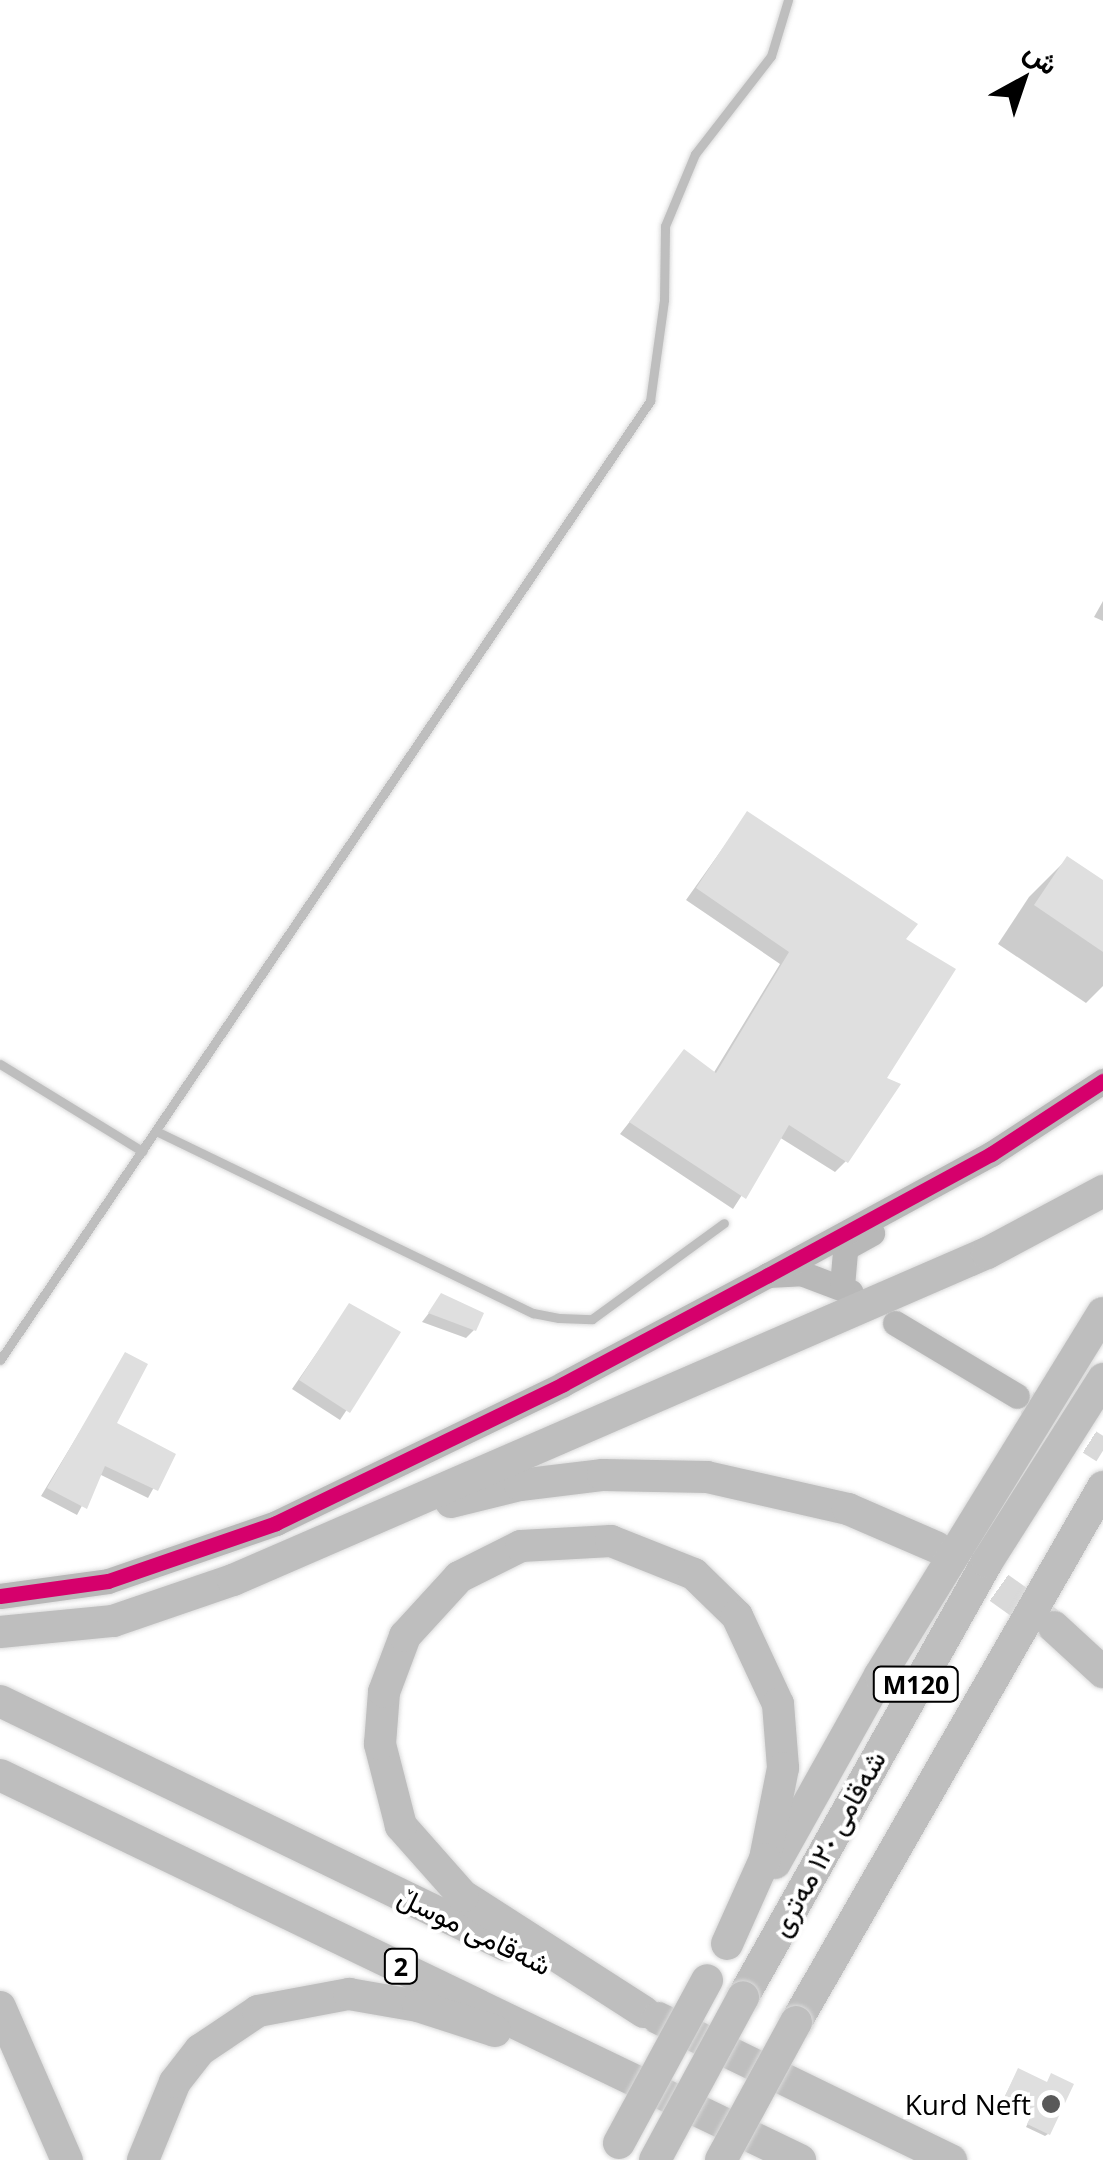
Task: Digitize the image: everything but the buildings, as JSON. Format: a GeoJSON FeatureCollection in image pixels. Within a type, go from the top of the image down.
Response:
{"type":"FeatureCollection","features":[{"type":"Feature","properties":{"kind":"highway"},"geometry":{"type":"LineString","coordinates":[[0,1632],[70,1630],[144,1613],[284,1558],[986,1254],[1103,1191]]}},
{"type":"Feature","properties":{"kind":"highway"},"geometry":{"type":"LineString","coordinates":[[615,2152],[726,1944],[880,1675],[1103,1313]]}},
{"type":"Feature","properties":{"kind":"highway","name":"شەقامی ١٢٠ مەتری"},"geometry":{"type":"LineString","coordinates":[[655,2160],[742,1996],[987,1562],[1103,1379]]}},
{"type":"Feature","properties":{"kind":"highway"},"geometry":{"type":"LineString","coordinates":[[284,1558],[486,1492],[603,1474],[761,1485],[848,1509],[936,1547]]}},
{"type":"Feature","properties":{"kind":"highway","name":"M120"},"geometry":{"type":"LineString","coordinates":[[721,2160],[1103,1487]]}},
{"type":"Feature","properties":{"kind":"highway"},"geometry":{"type":"LineString","coordinates":[[644,2012],[462,1896],[401,1826],[380,1744],[384,1692],[405,1636],[459,1578],[521,1546],[611,1541],[694,1574],[736,1616],[778,1704],[783,1768],[765,1859],[726,1944]]}},
{"type":"Feature","properties":{"kind":"highway"},"geometry":{"type":"LineString","coordinates":[[1054,1627],[1103,1672]]}},
{"type":"Feature","properties":{"kind":"highway","name":"شەقامی موسڵ"},"geometry":{"type":"LineString","coordinates":[[0,1701],[950,2160]]}},
{"type":"Feature","properties":{"kind":"highway","name":"2"},"geometry":{"type":"LineString","coordinates":[[0,1776],[800,2160]]}},
{"type":"Feature","properties":{"kind":"highway"},"geometry":{"type":"LineString","coordinates":[[143,2160],[157,2112],[200,2050],[227,2027],[287,2000],[382,1997],[616,2070]]}},
{"type":"Feature","properties":{"kind":"highway"},"geometry":{"type":"LineString","coordinates":[[0,2007],[67,2160]]}},
{"type":"Feature","properties":{"kind":"street"},"geometry":{"type":"LineString","coordinates":[[0,1596],[108,1581],[276,1523],[563,1384],[768,1275],[990,1154],[1103,1081]]}},
{"type":"Feature","properties":{"kind":"street"},"geometry":{"type":"LineString","coordinates":[[768,1275],[800,1272],[847,1289],[841,1257],[849,1244],[1018,1156],[1103,1098]]}},
{"type":"Feature","properties":{"kind":"street"},"geometry":{"type":"LineString","coordinates":[[895,1322],[1017,1396]]}},
{"type":"Feature","properties":{"kind":"lane"},"geometry":{"type":"LineString","coordinates":[[0,1360],[650,401],[664,300],[664,226],[695,154],[771,56],[788,0]]}},
{"type":"Feature","properties":{"kind":"lane"},"geometry":{"type":"LineString","coordinates":[[0,1064],[142,1151]]}},
{"type":"Feature","properties":{"kind":"lane"},"geometry":{"type":"LineString","coordinates":[[156,1130],[533,1313],[559,1318],[592,1319],[724,1223]]}},
{"type":"Feature","properties":{"kind":"tunnel"},"geometry":{"type":"LineString","coordinates":[[1027,1402],[1103,1450]]}},
{"type":"Feature","properties":{"kind":"tunnel"},"geometry":{"type":"LineString","coordinates":[[960,1560],[1054,1627]]}},
{"type":"Feature","properties":{"kind":"cycle path"},"geometry":{"type":"LineString","coordinates":[[0,1596],[108,1581],[276,1523],[563,1384],[768,1275],[991,1154],[1103,1081]]}},
{"type":"Feature","properties":{"kind":"place","name":"Kurd Neft"},"geometry":{"type":"Point","coordinates":[1051,2104]}}]}
